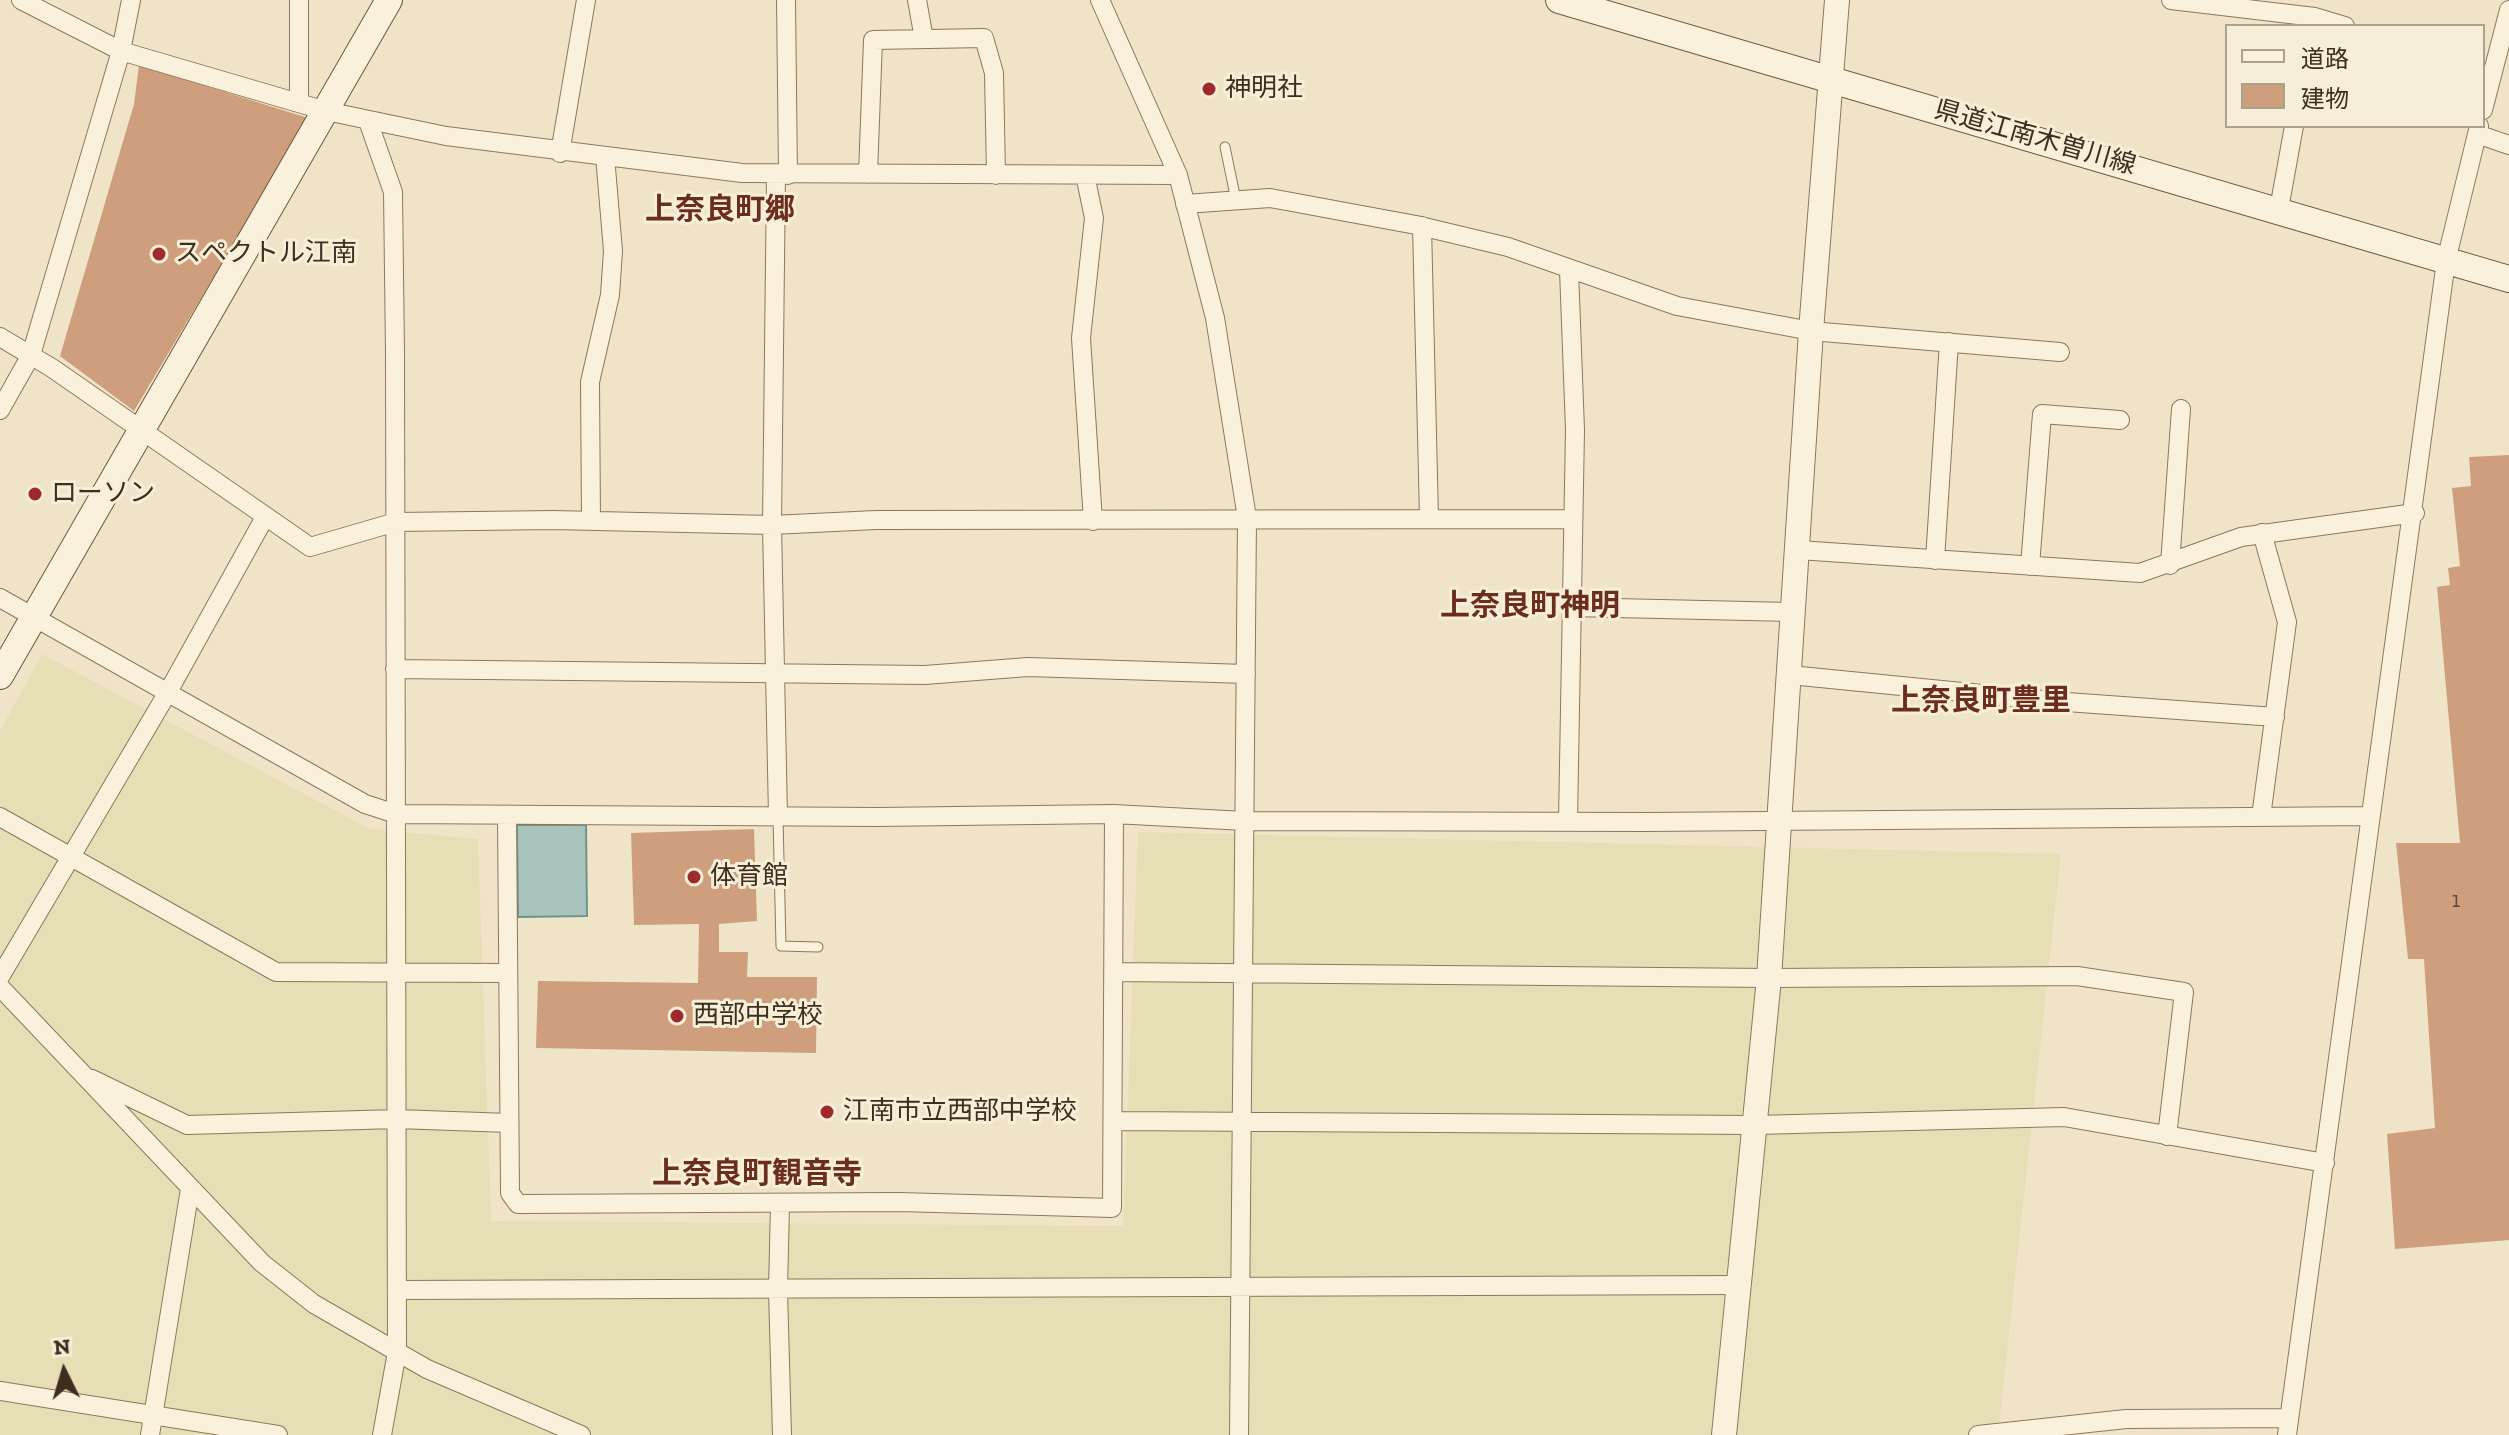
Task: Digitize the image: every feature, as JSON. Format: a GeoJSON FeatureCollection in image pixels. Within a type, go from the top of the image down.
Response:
{"type":"FeatureCollection","features":[{"type":"Feature","properties":{"kind":"main road"},"geometry":{"type":"LineString","coordinates":[[0,676],[32,615],[389,0]]}},
{"type":"Feature","properties":{"kind":"main road","name":"県道江南木曽川線"},"geometry":{"type":"LineString","coordinates":[[1559,0],[1619,8],[1829,77],[2509,279]]}},
{"type":"Feature","properties":{"kind":"street"},"geometry":{"type":"LineString","coordinates":[[21,0],[121,51],[326,111],[368,121],[560,153],[782,174],[1178,175]]}},
{"type":"Feature","properties":{"kind":"street"},"geometry":{"type":"LineString","coordinates":[[0,410],[31,355],[121,51],[131,0]]}},
{"type":"Feature","properties":{"kind":"street"},"geometry":{"type":"LineString","coordinates":[[299,0],[299,103]]}},
{"type":"Feature","properties":{"kind":"street"},"geometry":{"type":"LineString","coordinates":[[560,153],[586,0]]}},
{"type":"Feature","properties":{"kind":"street"},"geometry":{"type":"LineString","coordinates":[[778,817],[772,525],[786,0]]}},
{"type":"Feature","properties":{"kind":"street"},"geometry":{"type":"LineString","coordinates":[[917,0],[924,39]]}},
{"type":"Feature","properties":{"kind":"street"},"geometry":{"type":"LineString","coordinates":[[1100,0],[1178,175],[1215,318],[1247,518],[1239,1435]]}},
{"type":"Feature","properties":{"kind":"street"},"geometry":{"type":"LineString","coordinates":[[1724,1435],[1769,978],[1811,331],[1837,0]]}},
{"type":"Feature","properties":{"kind":"street"},"geometry":{"type":"LineString","coordinates":[[2171,0],[2316,14],[2340,24]]}},
{"type":"Feature","properties":{"kind":"street"},"geometry":{"type":"LineString","coordinates":[[2485,94],[2488,69],[2509,10]]}},
{"type":"Feature","properties":{"kind":"street"},"geometry":{"type":"LineString","coordinates":[[868,174],[873,40],[984,38],[994,73],[996,175]]}},
{"type":"Feature","properties":{"kind":"street"},"geometry":{"type":"LineString","coordinates":[[368,121],[393,192],[397,1352],[382,1435]]}},
{"type":"Feature","properties":{"kind":"street"},"geometry":{"type":"LineString","coordinates":[[2279,209],[2294,128]]}},
{"type":"Feature","properties":{"kind":"street"},"geometry":{"type":"LineString","coordinates":[[1978,1435],[2126,1419],[2288,1426],[2369,816],[2415,513],[2446,261],[2478,130],[2509,145]]}},
{"type":"Feature","properties":{"kind":"street"},"geometry":{"type":"LineString","coordinates":[[591,521],[590,382],[610,295],[613,251],[605,156]]}},
{"type":"Feature","properties":{"kind":"street"},"geometry":{"type":"LineString","coordinates":[[1085,175],[1094,218],[1081,338],[1093,521]]}},
{"type":"Feature","properties":{"kind":"street"},"geometry":{"type":"LineString","coordinates":[[1185,204],[1270,198],[1422,226],[1508,247],[1677,306],[1811,331],[2060,352]]}},
{"type":"Feature","properties":{"kind":"street"},"geometry":{"type":"LineString","coordinates":[[1422,226],[1429,518]]}},
{"type":"Feature","properties":{"kind":"street"},"geometry":{"type":"LineString","coordinates":[[1568,821],[1575,430],[1569,270]]}},
{"type":"Feature","properties":{"kind":"street"},"geometry":{"type":"LineString","coordinates":[[0,337],[31,355],[310,547],[396,522],[591,521],[772,525],[876,520],[1572,519]]}},
{"type":"Feature","properties":{"kind":"street"},"geometry":{"type":"LineString","coordinates":[[1935,560],[1949,342]]}},
{"type":"Feature","properties":{"kind":"street"},"geometry":{"type":"LineString","coordinates":[[2170,565],[2181,409]]}},
{"type":"Feature","properties":{"kind":"street"},"geometry":{"type":"LineString","coordinates":[[2030,566],[2042,414],[2120,420]]}},
{"type":"Feature","properties":{"kind":"street"},"geometry":{"type":"LineString","coordinates":[[1798,550],[2140,573],[2170,565],[2241,537],[2415,513]]}},
{"type":"Feature","properties":{"kind":"street"},"geometry":{"type":"LineString","coordinates":[[0,977],[168,692],[265,517]]}},
{"type":"Feature","properties":{"kind":"street"},"geometry":{"type":"LineString","coordinates":[[2261,817],[2287,622],[2262,533]]}},
{"type":"Feature","properties":{"kind":"street"},"geometry":{"type":"LineString","coordinates":[[0,598],[365,804],[396,814],[778,817],[1114,814],[1245,821],[2369,816]]}},
{"type":"Feature","properties":{"kind":"street"},"geometry":{"type":"LineString","coordinates":[[1571,607],[1792,612]]}},
{"type":"Feature","properties":{"kind":"street"},"geometry":{"type":"LineString","coordinates":[[395,669],[925,675],[1028,667],[1246,674]]}},
{"type":"Feature","properties":{"kind":"street"},"geometry":{"type":"LineString","coordinates":[[1790,675],[2053,701],[2275,717]]}},
{"type":"Feature","properties":{"kind":"street"},"geometry":{"type":"LineString","coordinates":[[507,815],[510,1193],[518,1204],[899,1202],[1112,1208],[1114,814]]}},
{"type":"Feature","properties":{"kind":"street"},"geometry":{"type":"LineString","coordinates":[[0,817],[276,972],[506,973]]}},
{"type":"Feature","properties":{"kind":"street"},"geometry":{"type":"LineString","coordinates":[[1115,972],[1769,978],[2077,976],[2184,992],[2167,1136]]}},
{"type":"Feature","properties":{"kind":"street"},"geometry":{"type":"LineString","coordinates":[[0,987],[262,1263],[314,1304],[397,1352],[581,1435]]}},
{"type":"Feature","properties":{"kind":"street"},"geometry":{"type":"LineString","coordinates":[[82,1075],[187,1125],[397,1119],[509,1123]]}},
{"type":"Feature","properties":{"kind":"street"},"geometry":{"type":"LineString","coordinates":[[1113,1121],[1756,1125],[2064,1117],[2325,1163]]}},
{"type":"Feature","properties":{"kind":"street"},"geometry":{"type":"LineString","coordinates":[[150,1435],[190,1189]]}},
{"type":"Feature","properties":{"kind":"street"},"geometry":{"type":"LineString","coordinates":[[780,1205],[778,1290],[782,1435]]}},
{"type":"Feature","properties":{"kind":"street"},"geometry":{"type":"LineString","coordinates":[[397,1290],[1738,1285]]}},
{"type":"Feature","properties":{"kind":"street"},"geometry":{"type":"LineString","coordinates":[[0,1391],[278,1435]]}},
{"type":"Feature","properties":{"kind":"lane"},"geometry":{"type":"LineString","coordinates":[[1225,147],[1236,200]]}},
{"type":"Feature","properties":{"kind":"lane"},"geometry":{"type":"LineString","coordinates":[[778,817],[781,946],[818,947]]}},
{"type":"Feature","properties":{"kind":"shaded area"},"geometry":{"type":"Polygon","coordinates":[[[42,654],[370,829],[478,839],[491,1221],[1123,1226],[1138,832],[2061,854],[1998,1435],[0,1435],[0,731],[42,654]]]}},
{"type":"Feature","properties":{"kind":"water"},"geometry":{"type":"Polygon","coordinates":[[[517,825],[586,825],[587,916],[518,917],[517,825]]]}},
{"type":"Feature","properties":{"kind":"building","name":"スペクトル江南"},"geometry":{"type":"Polygon","coordinates":[[[139,65],[308,118],[134,411],[60,356],[134,104],[139,65]]]}},
{"type":"Feature","properties":{"kind":"building"},"geometry":{"type":"Polygon","coordinates":[[[2509,455],[2509,1240],[2395,1249],[2387,1134],[2435,1128],[2424,959],[2408,959],[2396,843],[2460,843],[2437,587],[2450,585],[2448,568],[2460,566],[2452,488],[2471,486],[2469,457],[2509,455]]]}},
{"type":"Feature","properties":{"kind":"building","name":"西部中学校"},"geometry":{"type":"Polygon","coordinates":[[[754,829],[757,921],[719,924],[719,952],[748,952],[747,977],[817,977],[816,1053],[536,1048],[538,981],[698,983],[699,924],[634,925],[631,833],[754,829]]]}},
{"type":"Feature","properties":{"kind":"place","name":"神明社"},"geometry":{"type":"Point","coordinates":[1209,89]}},
{"type":"Feature","properties":{"kind":"place","name":"スペクトル江南"},"geometry":{"type":"Point","coordinates":[159,254]}},
{"type":"Feature","properties":{"kind":"place","name":"ローソン"},"geometry":{"type":"Point","coordinates":[35,494]}},
{"type":"Feature","properties":{"kind":"place","name":"体育館"},"geometry":{"type":"Point","coordinates":[694,877]}},
{"type":"Feature","properties":{"kind":"place","name":"西部中学校"},"geometry":{"type":"Point","coordinates":[677,1016]}},
{"type":"Feature","properties":{"kind":"place","name":"江南市立西部中学校"},"geometry":{"type":"Point","coordinates":[827,1112]}},
{"type":"Feature","properties":{"kind":"district","name":"上奈良町郷"},"geometry":{"type":"Point","coordinates":[720,210]}},
{"type":"Feature","properties":{"kind":"district","name":"上奈良町神明"},"geometry":{"type":"Point","coordinates":[1530,606]}},
{"type":"Feature","properties":{"kind":"district","name":"上奈良町豊里"},"geometry":{"type":"Point","coordinates":[1981,701]}},
{"type":"Feature","properties":{"kind":"district","name":"上奈良町観音寺"},"geometry":{"type":"Point","coordinates":[757,1174]}}]}
